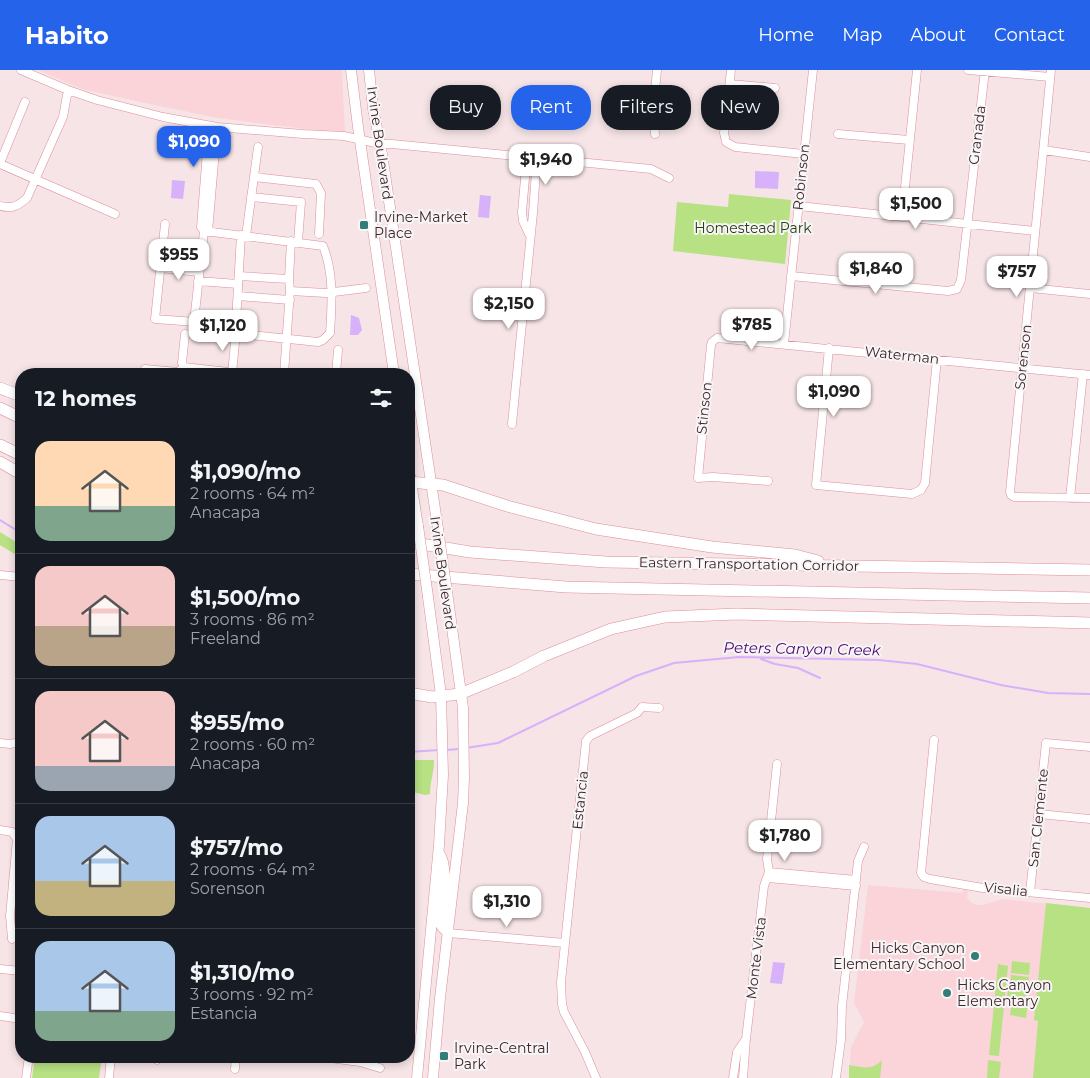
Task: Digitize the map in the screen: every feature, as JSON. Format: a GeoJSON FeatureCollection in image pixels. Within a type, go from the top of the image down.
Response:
{"type":"FeatureCollection","features":[{"type":"Feature","properties":{"kind":"highway"},"geometry":{"type":"LineString","coordinates":[[0,388],[15,394]]}},
{"type":"Feature","properties":{"kind":"highway"},"geometry":{"type":"LineString","coordinates":[[0,408],[15,415]]}},
{"type":"Feature","properties":{"kind":"highway"},"geometry":{"type":"LineString","coordinates":[[0,445],[15,452]]}},
{"type":"Feature","properties":{"kind":"highway"},"geometry":{"type":"LineString","coordinates":[[0,462],[15,471]]}},
{"type":"Feature","properties":{"kind":"highway"},"geometry":{"type":"LineString","coordinates":[[415,482],[443,485],[507,506],[596,529],[712,547],[795,555],[837,566]]}},
{"type":"Feature","properties":{"kind":"highway","name":"Eastern Transportation Corridor"},"geometry":{"type":"LineString","coordinates":[[415,543],[470,552],[606,562],[1090,570]]}},
{"type":"Feature","properties":{"kind":"highway","name":"Eastern Transportation Corridor"},"geometry":{"type":"LineString","coordinates":[[415,574],[566,587],[1090,598]]}},
{"type":"Feature","properties":{"kind":"highway"},"geometry":{"type":"LineString","coordinates":[[415,693],[432,697],[460,694],[610,629],[665,617],[764,615],[1090,623]]}},
{"type":"Feature","properties":{"kind":"main road","name":"Irvine Boulevard"},"geometry":{"type":"LineString","coordinates":[[351,70],[393,368]]}},
{"type":"Feature","properties":{"kind":"main road","name":"Irvine Boulevard"},"geometry":{"type":"LineString","coordinates":[[369,70],[373,108],[413,368]]}},
{"type":"Feature","properties":{"kind":"main road","name":"Irvine Boulevard"},"geometry":{"type":"LineString","coordinates":[[415,380],[432,484],[464,725],[463,804],[433,1078]]}},
{"type":"Feature","properties":{"kind":"main road","name":"Irvine Boulevard"},"geometry":{"type":"LineString","coordinates":[[415,510],[441,696],[443,727],[438,852],[417,1078]]}},
{"type":"Feature","properties":{"kind":"main road"},"geometry":{"type":"LineString","coordinates":[[438,852],[443,859],[445,868],[440,923],[448,933]]}},
{"type":"Feature","properties":{"kind":"street"},"geometry":{"type":"LineString","coordinates":[[21,70],[68,90],[125,108],[213,126],[344,136],[380,144],[527,156],[651,169],[669,178]]}},
{"type":"Feature","properties":{"kind":"street"},"geometry":{"type":"LineString","coordinates":[[655,134],[653,111],[657,70]]}},
{"type":"Feature","properties":{"kind":"street"},"geometry":{"type":"LineString","coordinates":[[731,70],[724,133],[726,142],[735,147],[804,154]]}},
{"type":"Feature","properties":{"kind":"street","name":"Robinson"},"geometry":{"type":"LineString","coordinates":[[784,344],[813,70]]}},
{"type":"Feature","properties":{"kind":"street"},"geometry":{"type":"LineString","coordinates":[[902,217],[916,70]]}},
{"type":"Feature","properties":{"kind":"street"},"geometry":{"type":"LineString","coordinates":[[968,70],[1051,74]]}},
{"type":"Feature","properties":{"kind":"street","name":"Granada"},"geometry":{"type":"LineString","coordinates":[[791,276],[948,290],[957,289],[961,280],[985,71]]}},
{"type":"Feature","properties":{"kind":"street","name":"Sorenson"},"geometry":{"type":"LineString","coordinates":[[1051,74],[1010,487],[1011,495],[1020,498],[1070,498]]}},
{"type":"Feature","properties":{"kind":"street"},"geometry":{"type":"LineString","coordinates":[[730,84],[741,85]]}},
{"type":"Feature","properties":{"kind":"street"},"geometry":{"type":"LineString","coordinates":[[0,206],[10,208],[27,198],[63,117],[68,90]]}},
{"type":"Feature","properties":{"kind":"street"},"geometry":{"type":"LineString","coordinates":[[25,102],[0,164],[115,214]]}},
{"type":"Feature","properties":{"kind":"street"},"geometry":{"type":"LineString","coordinates":[[204,230],[323,246],[327,255],[331,292],[330,333],[327,337],[318,342],[236,332],[202,330],[194,322],[213,126]]}},
{"type":"Feature","properties":{"kind":"street"},"geometry":{"type":"LineString","coordinates":[[838,134],[909,140]]}},
{"type":"Feature","properties":{"kind":"street"},"geometry":{"type":"LineString","coordinates":[[236,322],[238,280],[258,147]]}},
{"type":"Feature","properties":{"kind":"street"},"geometry":{"type":"LineString","coordinates":[[1044,150],[1090,157]]}},
{"type":"Feature","properties":{"kind":"street"},"geometry":{"type":"LineString","coordinates":[[527,156],[522,212],[523,221],[530,238]]}},
{"type":"Feature","properties":{"kind":"street"},"geometry":{"type":"LineString","coordinates":[[512,424],[537,157]]}},
{"type":"Feature","properties":{"kind":"street"},"geometry":{"type":"LineString","coordinates":[[254,176],[316,184],[321,193],[319,234]]}},
{"type":"Feature","properties":{"kind":"street"},"geometry":{"type":"LineString","coordinates":[[251,197],[301,202],[289,279],[290,300],[284,368]]}},
{"type":"Feature","properties":{"kind":"street"},"geometry":{"type":"LineString","coordinates":[[798,206],[1035,230]]}},
{"type":"Feature","properties":{"kind":"street"},"geometry":{"type":"LineString","coordinates":[[165,224],[154,319],[194,322]]}},
{"type":"Feature","properties":{"kind":"street"},"geometry":{"type":"LineString","coordinates":[[160,268],[199,272]]}},
{"type":"Feature","properties":{"kind":"street"},"geometry":{"type":"LineString","coordinates":[[198,281],[289,279]]}},
{"type":"Feature","properties":{"kind":"street"},"geometry":{"type":"LineString","coordinates":[[290,291],[331,292],[366,288]]}},
{"type":"Feature","properties":{"kind":"street"},"geometry":{"type":"LineString","coordinates":[[1030,288],[1090,294]]}},
{"type":"Feature","properties":{"kind":"street"},"geometry":{"type":"LineString","coordinates":[[238,296],[290,300]]}},
{"type":"Feature","properties":{"kind":"street"},"geometry":{"type":"LineString","coordinates":[[232,368],[236,332]]}},
{"type":"Feature","properties":{"kind":"street"},"geometry":{"type":"LineString","coordinates":[[185,334],[182,363],[185,368]]}},
{"type":"Feature","properties":{"kind":"street","name":"Waterman"},"geometry":{"type":"LineString","coordinates":[[714,339],[829,348],[1086,375]]}},
{"type":"Feature","properties":{"kind":"street","name":"Stinson"},"geometry":{"type":"LineString","coordinates":[[714,339],[711,345],[698,478],[713,476],[768,482]]}},
{"type":"Feature","properties":{"kind":"street"},"geometry":{"type":"LineString","coordinates":[[829,348],[816,485],[912,494],[921,490],[925,483],[937,359]]}},
{"type":"Feature","properties":{"kind":"street"},"geometry":{"type":"LineString","coordinates":[[336,368],[338,350]]}},
{"type":"Feature","properties":{"kind":"street"},"geometry":{"type":"LineString","coordinates":[[1086,375],[1070,498],[1090,498]]}},
{"type":"Feature","properties":{"kind":"street"},"geometry":{"type":"LineString","coordinates":[[0,575],[15,576]]}},
{"type":"Feature","properties":{"kind":"street","name":"Estancia"},"geometry":{"type":"LineString","coordinates":[[596,1078],[562,1004],[561,982],[586,741],[590,736],[637,713],[642,707],[659,708]]}},
{"type":"Feature","properties":{"kind":"street","name":"Visalia"},"geometry":{"type":"LineString","coordinates":[[934,740],[922,876],[983,888],[1090,898]]}},
{"type":"Feature","properties":{"kind":"street"},"geometry":{"type":"LineString","coordinates":[[0,743],[15,743]]}},
{"type":"Feature","properties":{"kind":"street","name":"San Clemente"},"geometry":{"type":"LineString","coordinates":[[1030,892],[1040,814],[1046,743],[1090,747]]}},
{"type":"Feature","properties":{"kind":"street","name":"Monte Vista"},"geometry":{"type":"LineString","coordinates":[[743,1078],[764,886],[769,875],[767,859],[777,764]]}},
{"type":"Feature","properties":{"kind":"street"},"geometry":{"type":"LineString","coordinates":[[1040,814],[1090,819]]}},
{"type":"Feature","properties":{"kind":"street"},"geometry":{"type":"LineString","coordinates":[[0,830],[12,832],[15,836]]}},
{"type":"Feature","properties":{"kind":"street"},"geometry":{"type":"LineString","coordinates":[[836,1078],[858,861],[864,847]]}},
{"type":"Feature","properties":{"kind":"street"},"geometry":{"type":"LineString","coordinates":[[12,939],[10,916],[15,861]]}},
{"type":"Feature","properties":{"kind":"street"},"geometry":{"type":"LineString","coordinates":[[769,875],[856,883]]}},
{"type":"Feature","properties":{"kind":"street"},"geometry":{"type":"LineString","coordinates":[[448,933],[565,943]]}},
{"type":"Feature","properties":{"kind":"street"},"geometry":{"type":"LineString","coordinates":[[0,969],[15,970]]}},
{"type":"Feature","properties":{"kind":"street"},"geometry":{"type":"LineString","coordinates":[[0,1016],[15,1018]]}},
{"type":"Feature","properties":{"kind":"street","name":"Monte Vista"},"geometry":{"type":"LineString","coordinates":[[733,1078],[737,1052],[746,1039]]}},
{"type":"Feature","properties":{"kind":"street"},"geometry":{"type":"LineString","coordinates":[[26,1078],[28,1063]]}},
{"type":"Feature","properties":{"kind":"street"},"geometry":{"type":"LineString","coordinates":[[109,1078],[110,1063]]}},
{"type":"Feature","properties":{"kind":"street"},"geometry":{"type":"LineString","coordinates":[[235,1063],[235,1069]]}},
{"type":"Feature","properties":{"kind":"street"},"geometry":{"type":"LineString","coordinates":[[363,1063],[380,1068]]}},
{"type":"Feature","properties":{"kind":"shaded area"},"geometry":{"type":"Polygon","coordinates":[[[38,70],[342,70],[345,134],[218,118],[159,106],[82,89],[38,70]]]}},
{"type":"Feature","properties":{"kind":"shaded area"},"geometry":{"type":"Polygon","coordinates":[[[755,171],[779,172],[778,189],[755,188],[755,171]]]}},
{"type":"Feature","properties":{"kind":"shaded area"},"geometry":{"type":"Polygon","coordinates":[[[172,180],[185,181],[183,199],[171,198],[172,180]]]}},
{"type":"Feature","properties":{"kind":"shaded area"},"geometry":{"type":"Polygon","coordinates":[[[480,195],[491,196],[489,218],[478,217],[480,195]]]}},
{"type":"Feature","properties":{"kind":"shaded area"},"geometry":{"type":"Polygon","coordinates":[[[351,315],[359,318],[362,330],[358,335],[350,335],[351,315]]]}},
{"type":"Feature","properties":{"kind":"shaded area","name":"Hicks Canyon Elementary School"},"geometry":{"type":"Polygon","coordinates":[[[868,885],[963,893],[963,889],[968,889],[967,898],[972,903],[978,905],[1002,899],[1090,908],[1090,1078],[849,1078],[851,1047],[864,1022],[854,1003],[868,885]]]}},
{"type":"Feature","properties":{"kind":"shaded area"},"geometry":{"type":"Polygon","coordinates":[[[773,962],[785,963],[782,984],[770,983],[773,962]]]}},
{"type":"Feature","properties":{"kind":"green space","name":"Homestead Park"},"geometry":{"type":"Polygon","coordinates":[[[729,194],[791,200],[785,264],[673,251],[677,202],[728,207],[729,194]]]}},
{"type":"Feature","properties":{"kind":"green space"},"geometry":{"type":"Polygon","coordinates":[[[0,532],[15,541],[15,554],[0,545],[0,532]]]}},
{"type":"Feature","properties":{"kind":"green space"},"geometry":{"type":"Polygon","coordinates":[[[415,760],[434,760],[430,794],[415,792],[415,760]]]}},
{"type":"Feature","properties":{"kind":"green space"},"geometry":{"type":"Polygon","coordinates":[[[1046,903],[1090,908],[1090,1078],[1033,1078],[1038,1021],[1034,1020],[1046,903]]]}},
{"type":"Feature","properties":{"kind":"green space"},"geometry":{"type":"Polygon","coordinates":[[[1012,961],[1030,963],[1029,975],[1011,973],[1012,961]]]}},
{"type":"Feature","properties":{"kind":"green space"},"geometry":{"type":"Polygon","coordinates":[[[998,964],[1008,966],[999,1056],[989,1055],[998,964]]]}},
{"type":"Feature","properties":{"kind":"green space"},"geometry":{"type":"Polygon","coordinates":[[[1011,975],[1029,977],[1027,989],[1010,987],[1011,975]]]}},
{"type":"Feature","properties":{"kind":"green space"},"geometry":{"type":"Polygon","coordinates":[[[1008,989],[1027,991],[1026,999],[1007,997],[1008,989]]]}},
{"type":"Feature","properties":{"kind":"green space"},"geometry":{"type":"Polygon","coordinates":[[[1012,1000],[1028,1002],[1026,1018],[1010,1015],[1012,1000]]]}},
{"type":"Feature","properties":{"kind":"green space"},"geometry":{"type":"Polygon","coordinates":[[[882,1060],[880,1078],[849,1078],[849,1065],[871,1067],[882,1060]]]}},
{"type":"Feature","properties":{"kind":"green space"},"geometry":{"type":"Polygon","coordinates":[[[988,1060],[1001,1062],[999,1078],[987,1078],[988,1060]]]}},
{"type":"Feature","properties":{"kind":"green space"},"geometry":{"type":"Polygon","coordinates":[[[34,1063],[101,1063],[99,1078],[32,1078],[34,1063]]]}},
{"type":"Feature","properties":{"kind":"waterway","name":"Peters Canyon Creek"},"geometry":{"type":"LineString","coordinates":[[0,520],[15,529]]}},
{"type":"Feature","properties":{"kind":"waterway","name":"Peters Canyon Creek"},"geometry":{"type":"LineString","coordinates":[[466,748],[498,743],[636,676],[674,663],[739,657],[879,660],[917,664],[1001,685],[1048,693],[1090,694]]}},
{"type":"Feature","properties":{"kind":"waterway"},"geometry":{"type":"LineString","coordinates":[[761,659],[775,664],[798,668],[820,678]]}},
{"type":"Feature","properties":{"kind":"waterway","name":"Peters Canyon Creek"},"geometry":{"type":"LineString","coordinates":[[446,750],[459,749]]}},
{"type":"Feature","properties":{"kind":"waterway","name":"Peters Canyon Creek"},"geometry":{"type":"LineString","coordinates":[[415,752],[439,750]]}},
{"type":"Feature","properties":{"kind":"place","name":"Irvine-Market Place"},"geometry":{"type":"Point","coordinates":[364,225]}},
{"type":"Feature","properties":{"kind":"place","name":"Hicks Canyon Elementary School"},"geometry":{"type":"Point","coordinates":[975,956]}},
{"type":"Feature","properties":{"kind":"place","name":"Hicks Canyon Elementary"},"geometry":{"type":"Point","coordinates":[947,993]}},
{"type":"Feature","properties":{"kind":"place","name":"Irvine-Central Park"},"geometry":{"type":"Point","coordinates":[444,1056]}}]}
